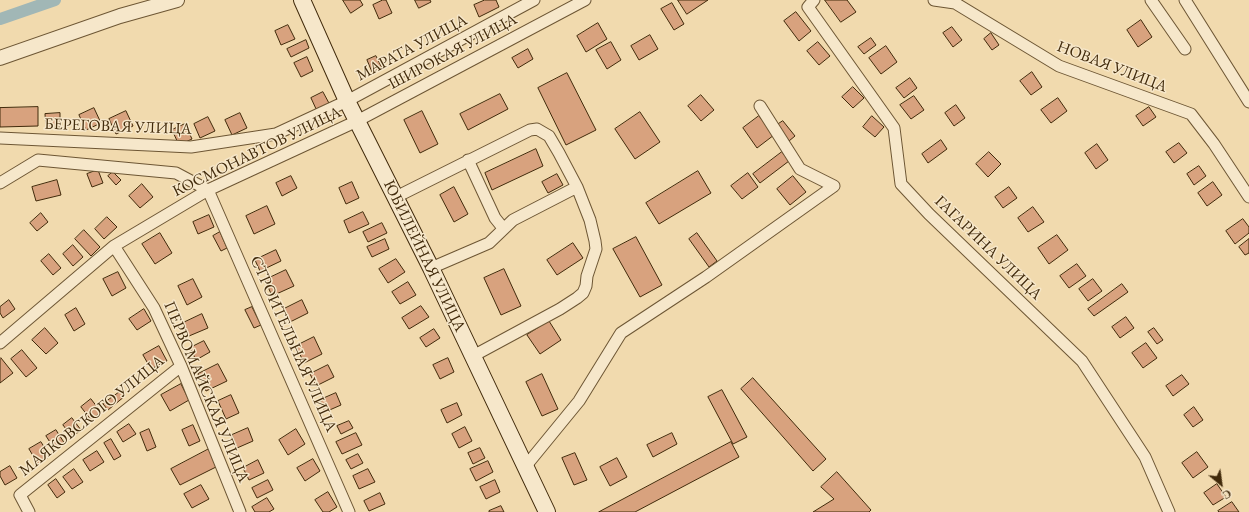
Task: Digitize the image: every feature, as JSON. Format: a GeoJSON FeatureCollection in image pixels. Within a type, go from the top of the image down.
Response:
{"type":"FeatureCollection","features":[{"type":"Feature","properties":{"kind":"main road","name":"ЮБИЛЕЙНАЯ УЛИЦА"},"geometry":{"type":"LineString","coordinates":[[302,0],[357,121],[431,268],[547,512]]}},
{"type":"Feature","properties":{"kind":"street"},"geometry":{"type":"LineString","coordinates":[[0,58],[120,16],[178,0]]}},
{"type":"Feature","properties":{"kind":"street","name":"МАРАТА УЛИЦА"},"geometry":{"type":"LineString","coordinates":[[348,101],[534,0]]}},
{"type":"Feature","properties":{"kind":"street","name":"ШИРОКАЯ УЛИЦА"},"geometry":{"type":"LineString","coordinates":[[357,121],[585,0]]}},
{"type":"Feature","properties":{"kind":"street","name":"ГАГАРИНА УЛИЦА"},"geometry":{"type":"LineString","coordinates":[[814,0],[808,7],[894,128],[901,184],[928,214],[1082,361],[1145,457],[1169,512]]}},
{"type":"Feature","properties":{"kind":"street","name":"НОВАЯ УЛИЦА"},"geometry":{"type":"LineString","coordinates":[[934,0],[955,3],[1059,66],[1191,114],[1214,144],[1249,197]]}},
{"type":"Feature","properties":{"kind":"street"},"geometry":{"type":"LineString","coordinates":[[1151,0],[1185,49]]}},
{"type":"Feature","properties":{"kind":"street"},"geometry":{"type":"LineString","coordinates":[[1185,0],[1249,102]]}},
{"type":"Feature","properties":{"kind":"street","name":"БЕРЕГОВАЯ УЛИЦА"},"geometry":{"type":"LineString","coordinates":[[0,138],[191,147],[276,134],[348,101]]}},
{"type":"Feature","properties":{"kind":"street"},"geometry":{"type":"LineString","coordinates":[[525,467],[579,400],[620,333],[706,277],[834,186],[800,169],[760,106]]}},
{"type":"Feature","properties":{"kind":"street","name":"КОСМОНАВТОВ УЛИЦА"},"geometry":{"type":"LineString","coordinates":[[0,343],[114,246],[208,190],[357,121]]}},
{"type":"Feature","properties":{"kind":"street"},"geometry":{"type":"LineString","coordinates":[[396,197],[530,130],[537,129],[549,136],[577,187],[590,220],[596,241],[596,249],[583,293],[560,309],[473,356]]}},
{"type":"Feature","properties":{"kind":"street"},"geometry":{"type":"LineString","coordinates":[[0,182],[38,160],[176,173],[208,190]]}},
{"type":"Feature","properties":{"kind":"street"},"geometry":{"type":"LineString","coordinates":[[468,160],[491,212],[503,228]]}},
{"type":"Feature","properties":{"kind":"street"},"geometry":{"type":"LineString","coordinates":[[431,268],[489,243],[513,220],[577,187]]}},
{"type":"Feature","properties":{"kind":"street","name":"СТРОИТЕЛЬНАЯ УЛИЦА"},"geometry":{"type":"LineString","coordinates":[[208,190],[349,512]]}},
{"type":"Feature","properties":{"kind":"street","name":"ПЕРВОМАЙСКАЯ УЛИЦА"},"geometry":{"type":"LineString","coordinates":[[114,246],[154,308],[181,366],[240,512]]}},
{"type":"Feature","properties":{"kind":"street","name":"МАЯКОВСКОГО УЛИЦА"},"geometry":{"type":"LineString","coordinates":[[29,512],[20,495],[181,366]]}},
{"type":"Feature","properties":{"kind":"building"},"geometry":{"type":"Polygon","coordinates":[[[343,0],[360,0],[363,5],[351,13],[343,0]]]}},
{"type":"Feature","properties":{"kind":"building"},"geometry":{"type":"Polygon","coordinates":[[[386,0],[392,13],[379,19],[373,5],[386,0]]]}},
{"type":"Feature","properties":{"kind":"building"},"geometry":{"type":"Polygon","coordinates":[[[415,0],[430,0],[431,2],[419,8],[415,0]]]}},
{"type":"Feature","properties":{"kind":"building"},"geometry":{"type":"Polygon","coordinates":[[[485,0],[496,0],[499,7],[479,17],[474,5],[485,0]]]}},
{"type":"Feature","properties":{"kind":"building"},"geometry":{"type":"Polygon","coordinates":[[[678,0],[708,0],[687,14],[678,0]]]}},
{"type":"Feature","properties":{"kind":"building"},"geometry":{"type":"Polygon","coordinates":[[[825,0],[847,0],[856,12],[841,22],[825,0]]]}},
{"type":"Feature","properties":{"kind":"building"},"geometry":{"type":"Polygon","coordinates":[[[672,3],[684,24],[674,30],[661,9],[672,3]]]}},
{"type":"Feature","properties":{"kind":"building"},"geometry":{"type":"Polygon","coordinates":[[[796,12],[811,31],[799,41],[784,21],[796,12]]]}},
{"type":"Feature","properties":{"kind":"building"},"geometry":{"type":"Polygon","coordinates":[[[1141,20],[1152,37],[1138,47],[1127,30],[1141,20]]]}},
{"type":"Feature","properties":{"kind":"building"},"geometry":{"type":"Polygon","coordinates":[[[598,23],[607,39],[586,52],[577,36],[598,23]]]}},
{"type":"Feature","properties":{"kind":"building"},"geometry":{"type":"Polygon","coordinates":[[[288,25],[295,39],[281,45],[275,31],[288,25]]]}},
{"type":"Feature","properties":{"kind":"building"},"geometry":{"type":"Polygon","coordinates":[[[952,27],[962,40],[953,47],[943,33],[952,27]]]}},
{"type":"Feature","properties":{"kind":"building"},"geometry":{"type":"Polygon","coordinates":[[[991,33],[999,45],[992,50],[984,39],[991,33]]]}},
{"type":"Feature","properties":{"kind":"building"},"geometry":{"type":"Polygon","coordinates":[[[650,35],[658,49],[639,60],[631,46],[650,35]]]}},
{"type":"Feature","properties":{"kind":"building"},"geometry":{"type":"Polygon","coordinates":[[[871,38],[876,45],[864,54],[858,47],[871,38]]]}},
{"type":"Feature","properties":{"kind":"building"},"geometry":{"type":"Polygon","coordinates":[[[306,40],[309,48],[291,57],[287,49],[306,40]]]}},
{"type":"Feature","properties":{"kind":"building"},"geometry":{"type":"Polygon","coordinates":[[[611,42],[621,60],[607,69],[596,50],[611,42]]]}},
{"type":"Feature","properties":{"kind":"building"},"geometry":{"type":"Polygon","coordinates":[[[818,42],[830,56],[819,65],[807,51],[818,42]]]}},
{"type":"Feature","properties":{"kind":"building"},"geometry":{"type":"Polygon","coordinates":[[[886,46],[897,62],[881,74],[869,58],[886,46]]]}},
{"type":"Feature","properties":{"kind":"building"},"geometry":{"type":"Polygon","coordinates":[[[528,49],[533,59],[518,68],[512,58],[528,49]]]}},
{"type":"Feature","properties":{"kind":"building"},"geometry":{"type":"Polygon","coordinates":[[[376,56],[382,68],[372,72],[367,60],[376,56]]]}},
{"type":"Feature","properties":{"kind":"building"},"geometry":{"type":"Polygon","coordinates":[[[307,57],[313,71],[301,77],[294,63],[307,57]]]}},
{"type":"Feature","properties":{"kind":"building"},"geometry":{"type":"Polygon","coordinates":[[[1032,72],[1042,87],[1031,95],[1020,81],[1032,72]]]}},
{"type":"Feature","properties":{"kind":"building"},"geometry":{"type":"Polygon","coordinates":[[[567,73],[596,130],[566,145],[538,88],[567,73]]]}},
{"type":"Feature","properties":{"kind":"building"},"geometry":{"type":"Polygon","coordinates":[[[910,78],[917,88],[904,98],[896,88],[910,78]]]}},
{"type":"Feature","properties":{"kind":"building"},"geometry":{"type":"Polygon","coordinates":[[[853,87],[864,98],[853,108],[842,97],[853,87]]]}},
{"type":"Feature","properties":{"kind":"building"},"geometry":{"type":"Polygon","coordinates":[[[323,92],[330,105],[317,111],[311,98],[323,92]]]}},
{"type":"Feature","properties":{"kind":"building"},"geometry":{"type":"Polygon","coordinates":[[[500,94],[508,109],[468,130],[460,114],[500,94]]]}},
{"type":"Feature","properties":{"kind":"building"},"geometry":{"type":"Polygon","coordinates":[[[701,95],[714,110],[701,121],[688,106],[701,95]]]}},
{"type":"Feature","properties":{"kind":"building"},"geometry":{"type":"Polygon","coordinates":[[[914,96],[924,110],[911,119],[900,105],[914,96]]]}},
{"type":"Feature","properties":{"kind":"building"},"geometry":{"type":"Polygon","coordinates":[[[1058,98],[1067,111],[1051,123],[1041,110],[1058,98]]]}},
{"type":"Feature","properties":{"kind":"building"},"geometry":{"type":"Polygon","coordinates":[[[956,105],[965,118],[954,126],[945,113],[956,105]]]}},
{"type":"Feature","properties":{"kind":"building"},"geometry":{"type":"Polygon","coordinates":[[[38,107],[38,126],[0,127],[0,108],[38,107]]]}},
{"type":"Feature","properties":{"kind":"building"},"geometry":{"type":"Polygon","coordinates":[[[1149,107],[1156,117],[1143,126],[1136,116],[1149,107]]]}},
{"type":"Feature","properties":{"kind":"building"},"geometry":{"type":"Polygon","coordinates":[[[94,108],[101,123],[86,130],[79,115],[94,108]]]}},
{"type":"Feature","properties":{"kind":"building"},"geometry":{"type":"Polygon","coordinates":[[[126,111],[133,126],[116,134],[109,119],[126,111]]]}},
{"type":"Feature","properties":{"kind":"building"},"geometry":{"type":"Polygon","coordinates":[[[422,111],[438,144],[420,153],[404,120],[422,111]]]}},
{"type":"Feature","properties":{"kind":"building"},"geometry":{"type":"Polygon","coordinates":[[[640,112],[660,142],[635,159],[615,129],[640,112]]]}},
{"type":"Feature","properties":{"kind":"building"},"geometry":{"type":"Polygon","coordinates":[[[60,113],[60,127],[46,128],[45,114],[60,113]]]}},
{"type":"Feature","properties":{"kind":"building"},"geometry":{"type":"Polygon","coordinates":[[[240,113],[247,128],[232,135],[225,120],[240,113]]]}},
{"type":"Feature","properties":{"kind":"building"},"geometry":{"type":"Polygon","coordinates":[[[759,116],[774,135],[757,148],[743,128],[759,116]]]}},
{"type":"Feature","properties":{"kind":"building"},"geometry":{"type":"Polygon","coordinates":[[[872,116],[884,127],[875,137],[863,127],[872,116]]]}},
{"type":"Feature","properties":{"kind":"building"},"geometry":{"type":"Polygon","coordinates":[[[208,117],[215,131],[200,138],[194,124],[208,117]]]}},
{"type":"Feature","properties":{"kind":"building"},"geometry":{"type":"Polygon","coordinates":[[[783,121],[795,136],[789,141],[777,125],[783,121]]]}},
{"type":"Feature","properties":{"kind":"building"},"geometry":{"type":"Polygon","coordinates":[[[185,124],[192,139],[179,145],[172,130],[185,124]]]}},
{"type":"Feature","properties":{"kind":"building"},"geometry":{"type":"Polygon","coordinates":[[[941,140],[947,149],[928,163],[922,154],[941,140]]]}},
{"type":"Feature","properties":{"kind":"building"},"geometry":{"type":"Polygon","coordinates":[[[1179,143],[1187,153],[1174,163],[1166,152],[1179,143]]]}},
{"type":"Feature","properties":{"kind":"building"},"geometry":{"type":"Polygon","coordinates":[[[1097,144],[1108,160],[1096,169],[1085,153],[1097,144]]]}},
{"type":"Feature","properties":{"kind":"building"},"geometry":{"type":"Polygon","coordinates":[[[536,149],[543,166],[492,190],[485,173],[536,149]]]}},
{"type":"Feature","properties":{"kind":"building"},"geometry":{"type":"Polygon","coordinates":[[[782,152],[789,161],[760,183],[753,174],[782,152]]]}},
{"type":"Feature","properties":{"kind":"building"},"geometry":{"type":"Polygon","coordinates":[[[989,152],[1001,164],[988,177],[976,164],[989,152]]]}},
{"type":"Feature","properties":{"kind":"building"},"geometry":{"type":"Polygon","coordinates":[[[1199,166],[1206,176],[1194,185],[1187,174],[1199,166]]]}},
{"type":"Feature","properties":{"kind":"building"},"geometry":{"type":"Polygon","coordinates":[[[98,170],[103,183],[92,187],[87,174],[98,170]]]}},
{"type":"Feature","properties":{"kind":"building"},"geometry":{"type":"Polygon","coordinates":[[[698,171],[711,193],[659,224],[646,203],[698,171]]]}},
{"type":"Feature","properties":{"kind":"building"},"geometry":{"type":"Polygon","coordinates":[[[113,172],[121,180],[116,185],[108,176],[113,172]]]}},
{"type":"Feature","properties":{"kind":"building"},"geometry":{"type":"Polygon","coordinates":[[[748,173],[758,187],[742,199],[731,186],[748,173]]]}},
{"type":"Feature","properties":{"kind":"building"},"geometry":{"type":"Polygon","coordinates":[[[557,174],[563,185],[548,193],[542,182],[557,174]]]}},
{"type":"Feature","properties":{"kind":"building"},"geometry":{"type":"Polygon","coordinates":[[[291,176],[297,188],[282,196],[276,183],[291,176]]]}},
{"type":"Feature","properties":{"kind":"building"},"geometry":{"type":"Polygon","coordinates":[[[793,176],[806,192],[790,205],[777,189],[793,176]]]}},
{"type":"Feature","properties":{"kind":"building"},"geometry":{"type":"Polygon","coordinates":[[[57,180],[61,195],[36,201],[32,187],[57,180]]]}},
{"type":"Feature","properties":{"kind":"building"},"geometry":{"type":"Polygon","coordinates":[[[352,182],[359,198],[346,204],[339,188],[352,182]]]}},
{"type":"Feature","properties":{"kind":"building"},"geometry":{"type":"Polygon","coordinates":[[[1213,182],[1222,195],[1207,206],[1198,193],[1213,182]]]}},
{"type":"Feature","properties":{"kind":"building"},"geometry":{"type":"Polygon","coordinates":[[[142,184],[153,197],[140,208],[129,196],[142,184]]]}},
{"type":"Feature","properties":{"kind":"building"},"geometry":{"type":"Polygon","coordinates":[[[454,187],[468,214],[454,222],[440,195],[454,187]]]}},
{"type":"Feature","properties":{"kind":"building"},"geometry":{"type":"Polygon","coordinates":[[[1009,187],[1017,198],[1003,208],[995,197],[1009,187]]]}},
{"type":"Feature","properties":{"kind":"building"},"geometry":{"type":"Polygon","coordinates":[[[267,206],[275,224],[254,234],[246,216],[267,206]]]}},
{"type":"Feature","properties":{"kind":"building"},"geometry":{"type":"Polygon","coordinates":[[[1033,207],[1044,222],[1028,232],[1018,218],[1033,207]]]}},
{"type":"Feature","properties":{"kind":"building"},"geometry":{"type":"Polygon","coordinates":[[[363,212],[369,224],[349,233],[344,221],[363,212]]]}},
{"type":"Feature","properties":{"kind":"building"},"geometry":{"type":"Polygon","coordinates":[[[41,213],[48,222],[37,231],[30,223],[41,213]]]}},
{"type":"Feature","properties":{"kind":"building"},"geometry":{"type":"Polygon","coordinates":[[[209,215],[214,227],[198,234],[193,222],[209,215]]]}},
{"type":"Feature","properties":{"kind":"building"},"geometry":{"type":"Polygon","coordinates":[[[107,217],[117,227],[104,239],[95,229],[107,217]]]}},
{"type":"Feature","properties":{"kind":"building"},"geometry":{"type":"Polygon","coordinates":[[[1243,219],[1249,227],[1249,233],[1235,244],[1226,231],[1243,219]]]}},
{"type":"Feature","properties":{"kind":"building"},"geometry":{"type":"Polygon","coordinates":[[[382,223],[387,233],[368,242],[363,232],[382,223]]]}},
{"type":"Feature","properties":{"kind":"building"},"geometry":{"type":"Polygon","coordinates":[[[84,230],[100,247],[91,256],[75,239],[84,230]]]}},
{"type":"Feature","properties":{"kind":"building"},"geometry":{"type":"Polygon","coordinates":[[[220,232],[227,248],[221,251],[213,236],[220,232]]]}},
{"type":"Feature","properties":{"kind":"building"},"geometry":{"type":"Polygon","coordinates":[[[160,233],[172,253],[155,264],[142,244],[160,233]]]}},
{"type":"Feature","properties":{"kind":"building"},"geometry":{"type":"Polygon","coordinates":[[[697,233],[717,261],[709,267],[689,239],[697,233]]]}},
{"type":"Feature","properties":{"kind":"building"},"geometry":{"type":"Polygon","coordinates":[[[1057,235],[1068,250],[1049,264],[1038,248],[1057,235]]]}},
{"type":"Feature","properties":{"kind":"building"},"geometry":{"type":"Polygon","coordinates":[[[636,237],[662,285],[640,297],[613,249],[636,237]]]}},
{"type":"Feature","properties":{"kind":"building"},"geometry":{"type":"Polygon","coordinates":[[[385,239],[389,249],[372,257],[367,247],[385,239]]]}},
{"type":"Feature","properties":{"kind":"building"},"geometry":{"type":"Polygon","coordinates":[[[1249,239],[1249,253],[1245,255],[1239,247],[1249,239]]]}},
{"type":"Feature","properties":{"kind":"building"},"geometry":{"type":"Polygon","coordinates":[[[573,243],[583,258],[557,275],[547,260],[573,243]]]}},
{"type":"Feature","properties":{"kind":"building"},"geometry":{"type":"Polygon","coordinates":[[[73,245],[83,257],[73,266],[63,254],[73,245]]]}},
{"type":"Feature","properties":{"kind":"building"},"geometry":{"type":"Polygon","coordinates":[[[276,250],[281,261],[260,271],[255,260],[276,250]]]}},
{"type":"Feature","properties":{"kind":"building"},"geometry":{"type":"Polygon","coordinates":[[[49,254],[61,268],[53,275],[41,261],[49,254]]]}},
{"type":"Feature","properties":{"kind":"building"},"geometry":{"type":"Polygon","coordinates":[[[396,259],[405,272],[388,283],[379,269],[396,259]]]}},
{"type":"Feature","properties":{"kind":"building"},"geometry":{"type":"Polygon","coordinates":[[[1077,264],[1086,276],[1069,288],[1060,276],[1077,264]]]}},
{"type":"Feature","properties":{"kind":"building"},"geometry":{"type":"Polygon","coordinates":[[[504,269],[521,306],[501,315],[484,278],[504,269]]]}},
{"type":"Feature","properties":{"kind":"building"},"geometry":{"type":"Polygon","coordinates":[[[286,270],[294,286],[272,296],[265,280],[286,270]]]}},
{"type":"Feature","properties":{"kind":"building"},"geometry":{"type":"Polygon","coordinates":[[[118,272],[126,288],[112,296],[103,279],[118,272]]]}},
{"type":"Feature","properties":{"kind":"building"},"geometry":{"type":"Polygon","coordinates":[[[193,279],[202,297],[187,305],[178,286],[193,279]]]}},
{"type":"Feature","properties":{"kind":"building"},"geometry":{"type":"Polygon","coordinates":[[[1093,279],[1102,291],[1088,301],[1079,289],[1093,279]]]}},
{"type":"Feature","properties":{"kind":"building"},"geometry":{"type":"Polygon","coordinates":[[[408,282],[416,295],[400,304],[392,292],[408,282]]]}},
{"type":"Feature","properties":{"kind":"building"},"geometry":{"type":"Polygon","coordinates":[[[1122,284],[1128,292],[1094,316],[1088,309],[1122,284]]]}},
{"type":"Feature","properties":{"kind":"building"},"geometry":{"type":"Polygon","coordinates":[[[9,300],[15,309],[3,318],[0,313],[0,307],[9,300]]]}},
{"type":"Feature","properties":{"kind":"building"},"geometry":{"type":"Polygon","coordinates":[[[302,300],[308,313],[290,322],[284,309],[302,300]]]}},
{"type":"Feature","properties":{"kind":"building"},"geometry":{"type":"Polygon","coordinates":[[[421,306],[429,317],[409,329],[402,318],[421,306]]]}},
{"type":"Feature","properties":{"kind":"building"},"geometry":{"type":"Polygon","coordinates":[[[252,307],[261,325],[254,328],[245,310],[252,307]]]}},
{"type":"Feature","properties":{"kind":"building"},"geometry":{"type":"Polygon","coordinates":[[[76,308],[85,324],[74,331],[65,315],[76,308]]]}},
{"type":"Feature","properties":{"kind":"building"},"geometry":{"type":"Polygon","coordinates":[[[144,309],[151,321],[137,330],[129,319],[144,309]]]}},
{"type":"Feature","properties":{"kind":"building"},"geometry":{"type":"Polygon","coordinates":[[[202,314],[208,328],[189,336],[183,323],[202,314]]]}},
{"type":"Feature","properties":{"kind":"building"},"geometry":{"type":"Polygon","coordinates":[[[1126,317],[1134,328],[1120,338],[1112,327],[1126,317]]]}},
{"type":"Feature","properties":{"kind":"building"},"geometry":{"type":"Polygon","coordinates":[[[549,321],[561,340],[540,354],[527,335],[549,321]]]}},
{"type":"Feature","properties":{"kind":"building"},"geometry":{"type":"Polygon","coordinates":[[[45,328],[58,343],[46,354],[32,340],[45,328]]]}},
{"type":"Feature","properties":{"kind":"building"},"geometry":{"type":"Polygon","coordinates":[[[1154,328],[1163,340],[1157,344],[1148,332],[1154,328]]]}},
{"type":"Feature","properties":{"kind":"building"},"geometry":{"type":"Polygon","coordinates":[[[434,329],[440,338],[426,347],[420,338],[434,329]]]}},
{"type":"Feature","properties":{"kind":"building"},"geometry":{"type":"Polygon","coordinates":[[[314,337],[322,354],[304,363],[296,346],[314,337]]]}},
{"type":"Feature","properties":{"kind":"building"},"geometry":{"type":"Polygon","coordinates":[[[204,341],[210,352],[196,360],[190,348],[204,341]]]}},
{"type":"Feature","properties":{"kind":"building"},"geometry":{"type":"Polygon","coordinates":[[[1146,343],[1157,358],[1143,368],[1132,353],[1146,343]]]}},
{"type":"Feature","properties":{"kind":"building"},"geometry":{"type":"Polygon","coordinates":[[[159,346],[167,361],[151,369],[143,355],[159,346]]]}},
{"type":"Feature","properties":{"kind":"building"},"geometry":{"type":"Polygon","coordinates":[[[22,350],[37,368],[26,377],[11,359],[22,350]]]}},
{"type":"Feature","properties":{"kind":"building"},"geometry":{"type":"Polygon","coordinates":[[[1,358],[13,373],[0,383],[0,359],[1,358]]]}},
{"type":"Feature","properties":{"kind":"building"},"geometry":{"type":"Polygon","coordinates":[[[448,358],[454,372],[440,379],[433,365],[448,358]]]}},
{"type":"Feature","properties":{"kind":"building"},"geometry":{"type":"Polygon","coordinates":[[[218,364],[227,381],[206,391],[198,374],[218,364]]]}},
{"type":"Feature","properties":{"kind":"building"},"geometry":{"type":"Polygon","coordinates":[[[328,365],[334,377],[316,386],[310,374],[328,365]]]}},
{"type":"Feature","properties":{"kind":"building"},"geometry":{"type":"Polygon","coordinates":[[[542,374],[558,409],[542,416],[526,382],[542,374]]]}},
{"type":"Feature","properties":{"kind":"building"},"geometry":{"type":"Polygon","coordinates":[[[1182,375],[1189,384],[1173,396],[1166,386],[1182,375]]]}},
{"type":"Feature","properties":{"kind":"building"},"geometry":{"type":"Polygon","coordinates":[[[753,378],[826,459],[813,471],[741,389],[753,378]]]}},
{"type":"Feature","properties":{"kind":"building"},"geometry":{"type":"Polygon","coordinates":[[[181,384],[189,400],[170,411],[161,395],[181,384]]]}},
{"type":"Feature","properties":{"kind":"building"},"geometry":{"type":"Polygon","coordinates":[[[722,390],[747,437],[733,444],[708,397],[722,390]]]}},
{"type":"Feature","properties":{"kind":"building"},"geometry":{"type":"Polygon","coordinates":[[[121,391],[125,396],[108,410],[103,404],[121,391]]]}},
{"type":"Feature","properties":{"kind":"building"},"geometry":{"type":"Polygon","coordinates":[[[336,393],[341,405],[325,412],[320,400],[336,393]]]}},
{"type":"Feature","properties":{"kind":"building"},"geometry":{"type":"Polygon","coordinates":[[[231,395],[239,413],[226,419],[218,401],[231,395]]]}},
{"type":"Feature","properties":{"kind":"building"},"geometry":{"type":"Polygon","coordinates":[[[91,399],[101,412],[91,420],[81,407],[91,399]]]}},
{"type":"Feature","properties":{"kind":"building"},"geometry":{"type":"Polygon","coordinates":[[[457,403],[462,415],[447,423],[441,410],[457,403]]]}},
{"type":"Feature","properties":{"kind":"building"},"geometry":{"type":"Polygon","coordinates":[[[1194,407],[1203,420],[1193,427],[1184,415],[1194,407]]]}},
{"type":"Feature","properties":{"kind":"building"},"geometry":{"type":"Polygon","coordinates":[[[72,418],[81,430],[72,437],[63,425],[72,418]]]}},
{"type":"Feature","properties":{"kind":"building"},"geometry":{"type":"Polygon","coordinates":[[[349,421],[353,428],[341,434],[337,426],[349,421]]]}},
{"type":"Feature","properties":{"kind":"building"},"geometry":{"type":"Polygon","coordinates":[[[129,424],[136,434],[123,442],[117,432],[129,424]]]}},
{"type":"Feature","properties":{"kind":"building"},"geometry":{"type":"Polygon","coordinates":[[[193,425],[200,441],[189,446],[182,430],[193,425]]]}},
{"type":"Feature","properties":{"kind":"building"},"geometry":{"type":"Polygon","coordinates":[[[465,427],[472,441],[459,448],[452,434],[465,427]]]}},
{"type":"Feature","properties":{"kind":"building"},"geometry":{"type":"Polygon","coordinates":[[[248,428],[253,441],[237,448],[232,435],[248,428]]]}},
{"type":"Feature","properties":{"kind":"building"},"geometry":{"type":"Polygon","coordinates":[[[149,429],[156,447],[147,451],[140,433],[149,429]]]}},
{"type":"Feature","properties":{"kind":"building"},"geometry":{"type":"Polygon","coordinates":[[[296,429],[305,444],[288,455],[279,440],[296,429]]]}},
{"type":"Feature","properties":{"kind":"building"},"geometry":{"type":"Polygon","coordinates":[[[56,430],[65,444],[55,450],[46,436],[56,430]]]}},
{"type":"Feature","properties":{"kind":"building"},"geometry":{"type":"Polygon","coordinates":[[[356,433],[362,445],[342,454],[336,442],[356,433]]]}},
{"type":"Feature","properties":{"kind":"building"},"geometry":{"type":"Polygon","coordinates":[[[672,433],[677,444],[653,457],[647,445],[672,433]]]}},
{"type":"Feature","properties":{"kind":"building"},"geometry":{"type":"Polygon","coordinates":[[[111,439],[121,456],[114,460],[104,443],[111,439]]]}},
{"type":"Feature","properties":{"kind":"building"},"geometry":{"type":"Polygon","coordinates":[[[41,442],[50,456],[38,464],[29,449],[41,442]]]}},
{"type":"Feature","properties":{"kind":"building"},"geometry":{"type":"Polygon","coordinates":[[[731,442],[739,457],[635,512],[599,512],[731,442]]]}},
{"type":"Feature","properties":{"kind":"building"},"geometry":{"type":"Polygon","coordinates":[[[480,448],[485,458],[473,464],[468,453],[480,448]]]}},
{"type":"Feature","properties":{"kind":"building"},"geometry":{"type":"Polygon","coordinates":[[[209,449],[218,466],[180,485],[171,469],[209,449]]]}},
{"type":"Feature","properties":{"kind":"building"},"geometry":{"type":"Polygon","coordinates":[[[97,451],[104,462],[90,471],[83,460],[97,451]]]}},
{"type":"Feature","properties":{"kind":"building"},"geometry":{"type":"Polygon","coordinates":[[[1197,452],[1208,467],[1193,478],[1182,463],[1197,452]]]}},
{"type":"Feature","properties":{"kind":"building"},"geometry":{"type":"Polygon","coordinates":[[[575,453],[587,480],[574,485],[562,458],[575,453]]]}},
{"type":"Feature","properties":{"kind":"building"},"geometry":{"type":"Polygon","coordinates":[[[358,454],[363,463],[351,469],[346,460],[358,454]]]}},
{"type":"Feature","properties":{"kind":"building"},"geometry":{"type":"Polygon","coordinates":[[[617,458],[627,477],[610,486],[600,467],[617,458]]]}},
{"type":"Feature","properties":{"kind":"building"},"geometry":{"type":"Polygon","coordinates":[[[313,459],[320,471],[305,481],[297,468],[313,459]]]}},
{"type":"Feature","properties":{"kind":"building"},"geometry":{"type":"Polygon","coordinates":[[[258,460],[264,473],[249,480],[243,468],[258,460]]]}},
{"type":"Feature","properties":{"kind":"building"},"geometry":{"type":"Polygon","coordinates":[[[488,461],[493,472],[476,481],[470,469],[488,461]]]}},
{"type":"Feature","properties":{"kind":"building"},"geometry":{"type":"Polygon","coordinates":[[[10,466],[17,478],[5,485],[0,476],[0,472],[10,466]]]}},
{"type":"Feature","properties":{"kind":"building"},"geometry":{"type":"Polygon","coordinates":[[[74,469],[83,482],[72,489],[63,477],[74,469]]]}},
{"type":"Feature","properties":{"kind":"building"},"geometry":{"type":"Polygon","coordinates":[[[368,469],[375,482],[359,489],[353,476],[368,469]]]}},
{"type":"Feature","properties":{"kind":"building"},"geometry":{"type":"Polygon","coordinates":[[[837,472],[871,510],[869,512],[813,512],[834,499],[821,487],[837,472]]]}},
{"type":"Feature","properties":{"kind":"building"},"geometry":{"type":"Polygon","coordinates":[[[56,479],[65,492],[57,498],[48,485],[56,479]]]}},
{"type":"Feature","properties":{"kind":"building"},"geometry":{"type":"Polygon","coordinates":[[[268,480],[273,490],[257,498],[252,488],[268,480]]]}},
{"type":"Feature","properties":{"kind":"building"},"geometry":{"type":"Polygon","coordinates":[[[495,480],[500,492],[486,499],[480,487],[495,480]]]}},
{"type":"Feature","properties":{"kind":"building"},"geometry":{"type":"Polygon","coordinates":[[[1217,484],[1226,497],[1213,505],[1204,493],[1217,484]]]}},
{"type":"Feature","properties":{"kind":"building"},"geometry":{"type":"Polygon","coordinates":[[[201,485],[209,499],[192,508],[184,494],[201,485]]]}},
{"type":"Feature","properties":{"kind":"building"},"geometry":{"type":"Polygon","coordinates":[[[328,492],[337,507],[329,512],[323,512],[315,500],[328,492]]]}},
{"type":"Feature","properties":{"kind":"building"},"geometry":{"type":"Polygon","coordinates":[[[380,493],[385,504],[369,511],[364,501],[380,493]]]}},
{"type":"Feature","properties":{"kind":"building"},"geometry":{"type":"Polygon","coordinates":[[[267,498],[274,509],[269,512],[255,512],[252,507],[267,498]]]}},
{"type":"Feature","properties":{"kind":"building"},"geometry":{"type":"Polygon","coordinates":[[[1232,502],[1239,512],[1218,511],[1232,502]]]}},
{"type":"Feature","properties":{"kind":"building"},"geometry":{"type":"Polygon","coordinates":[[[501,506],[504,512],[489,512],[489,511],[501,506]]]}},
{"type":"Feature","properties":{"kind":"waterway"},"geometry":{"type":"LineString","coordinates":[[0,19],[55,0]]}}]}
